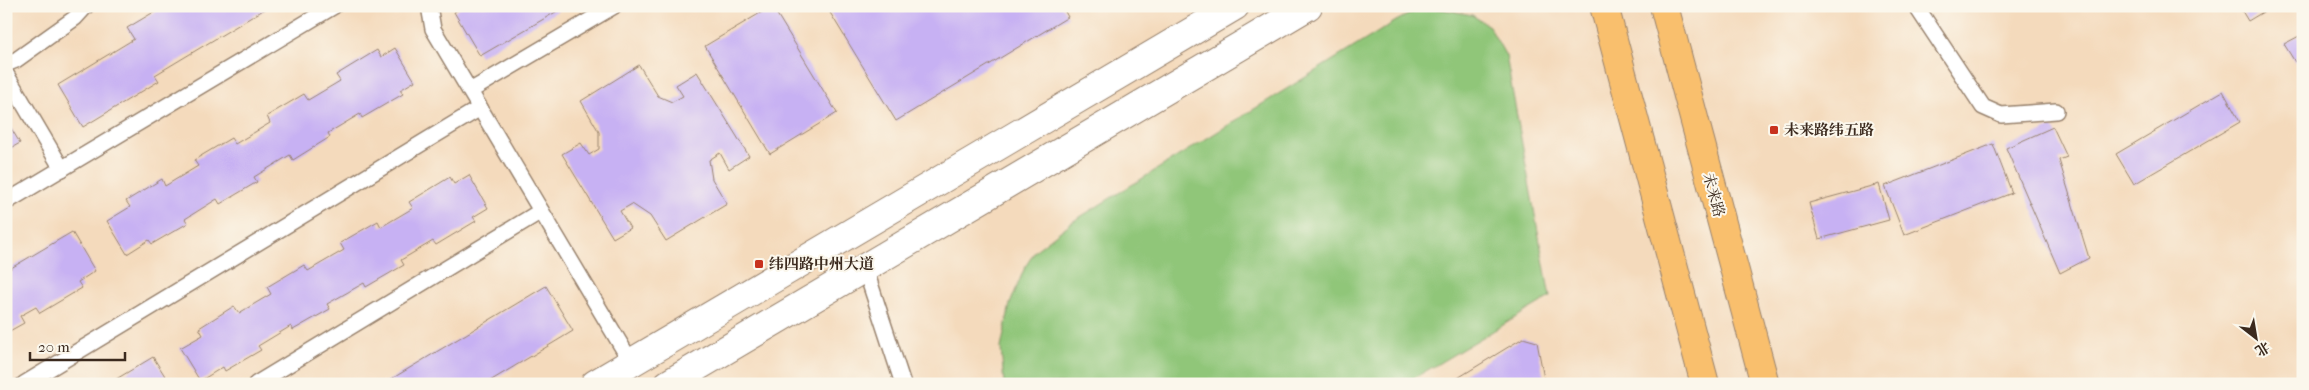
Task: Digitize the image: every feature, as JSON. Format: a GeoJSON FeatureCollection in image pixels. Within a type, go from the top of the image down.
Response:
{"type":"FeatureCollection","features":[{"type":"Feature","properties":{"kind":"main road"},"geometry":{"type":"LineString","coordinates":[[1604,6],[1706,384]]}},
{"type":"Feature","properties":{"kind":"main road","name":"未来路"},"geometry":{"type":"LineString","coordinates":[[1664,6],[1765,384]]}},
{"type":"Feature","properties":{"kind":"street"},"geometry":{"type":"LineString","coordinates":[[595,384],[1235,6]]}},
{"type":"Feature","properties":{"kind":"street"},"geometry":{"type":"LineString","coordinates":[[668,384],[1308,6]]}},
{"type":"Feature","properties":{"kind":"lane"},"geometry":{"type":"LineString","coordinates":[[6,64],[16,60],[75,18],[86,6]]}},
{"type":"Feature","properties":{"kind":"lane"},"geometry":{"type":"LineString","coordinates":[[6,202],[334,6]]}},
{"type":"Feature","properties":{"kind":"lane"},"geometry":{"type":"LineString","coordinates":[[429,6],[433,29],[631,362]]}},
{"type":"Feature","properties":{"kind":"lane"},"geometry":{"type":"LineString","coordinates":[[470,91],[614,6]]}},
{"type":"Feature","properties":{"kind":"lane"},"geometry":{"type":"LineString","coordinates":[[1916,6],[1983,107],[2000,115],[2056,111]]}},
{"type":"Feature","properties":{"kind":"lane"},"geometry":{"type":"LineString","coordinates":[[6,74],[62,168]]}},
{"type":"Feature","properties":{"kind":"lane"},"geometry":{"type":"LineString","coordinates":[[24,384],[480,108]]}},
{"type":"Feature","properties":{"kind":"lane"},"geometry":{"type":"LineString","coordinates":[[256,384],[541,211]]}},
{"type":"Feature","properties":{"kind":"lane"},"geometry":{"type":"LineString","coordinates":[[865,268],[903,384]]}},
{"type":"Feature","properties":{"kind":"green space"},"geometry":{"type":"Polygon","coordinates":[[[1425,6],[1472,15],[1489,26],[1506,56],[1550,297],[1404,384],[1004,384],[1001,348],[1010,304],[1025,267],[1036,250],[1072,222],[1396,21],[1425,6]]]}},
{"type":"Feature","properties":{"kind":"building"},"geometry":{"type":"Polygon","coordinates":[[[164,6],[270,6],[155,75],[159,81],[83,127],[58,85],[134,39],[127,28],[164,6]]]}},
{"type":"Feature","properties":{"kind":"building"},"geometry":{"type":"Polygon","coordinates":[[[463,6],[566,6],[480,56],[454,12],[463,6]]]}},
{"type":"Feature","properties":{"kind":"building"},"geometry":{"type":"Polygon","coordinates":[[[772,6],[837,113],[770,154],[705,46],[772,6]]]}},
{"type":"Feature","properties":{"kind":"building"},"geometry":{"type":"Polygon","coordinates":[[[826,6],[1062,6],[1068,17],[896,121],[826,6]]]}},
{"type":"Feature","properties":{"kind":"building"},"geometry":{"type":"Polygon","coordinates":[[[2239,6],[2273,6],[2248,21],[2239,6]]]}},
{"type":"Feature","properties":{"kind":"building"},"geometry":{"type":"Polygon","coordinates":[[[2303,34],[2303,58],[2295,62],[2284,44],[2303,34]]]}},
{"type":"Feature","properties":{"kind":"building"},"geometry":{"type":"Polygon","coordinates":[[[395,48],[415,81],[400,90],[403,94],[362,118],[360,114],[328,133],[330,137],[293,160],[290,155],[254,177],[257,182],[220,204],[217,199],[185,219],[188,223],[152,244],[149,240],[127,254],[107,221],[130,207],[126,201],[162,179],[165,186],[198,166],[194,160],[231,138],[235,144],[270,123],[267,116],[304,94],[308,100],[340,81],[336,75],[377,50],[381,57],[395,48]]]}},
{"type":"Feature","properties":{"kind":"building"},"geometry":{"type":"Polygon","coordinates":[[[639,65],[658,96],[672,102],[683,96],[676,85],[697,72],[749,156],[729,169],[720,153],[709,160],[712,179],[727,204],[666,241],[650,216],[632,204],[620,211],[630,228],[613,238],[562,154],[581,143],[589,155],[599,149],[599,132],[581,101],[639,65]]]}},
{"type":"Feature","properties":{"kind":"building"},"geometry":{"type":"Polygon","coordinates":[[[2223,91],[2240,122],[2134,184],[2116,154],[2223,91]]]}},
{"type":"Feature","properties":{"kind":"building"},"geometry":{"type":"Polygon","coordinates":[[[6,120],[20,143],[6,151],[6,120]]]}},
{"type":"Feature","properties":{"kind":"building"},"geometry":{"type":"Polygon","coordinates":[[[2053,127],[2067,157],[2059,160],[2089,258],[2060,273],[2006,148],[2053,127]]]}},
{"type":"Feature","properties":{"kind":"building"},"geometry":{"type":"Polygon","coordinates":[[[1993,144],[2012,193],[1904,235],[1885,186],[1993,144]]]}},
{"type":"Feature","properties":{"kind":"building"},"geometry":{"type":"Polygon","coordinates":[[[469,175],[488,208],[473,217],[476,221],[436,245],[433,241],[401,260],[404,265],[366,287],[364,283],[327,304],[330,309],[293,330],[291,326],[258,346],[261,350],[225,371],[223,367],[200,381],[180,348],[203,335],[199,328],[234,306],[239,313],[271,294],[267,287],[304,265],[308,271],[344,250],[340,243],[378,221],[381,227],[413,208],[409,202],[450,177],[454,184],[469,175]]]}},
{"type":"Feature","properties":{"kind":"building"},"geometry":{"type":"Polygon","coordinates":[[[1879,184],[1889,220],[1819,239],[1809,203],[1879,184]]]}},
{"type":"Feature","properties":{"kind":"building"},"geometry":{"type":"Polygon","coordinates":[[[72,232],[95,271],[78,282],[82,288],[40,313],[36,307],[20,316],[24,323],[6,333],[6,271],[72,232]]]}},
{"type":"Feature","properties":{"kind":"building"},"geometry":{"type":"Polygon","coordinates":[[[546,286],[573,331],[485,384],[383,384],[546,286]]]}},
{"type":"Feature","properties":{"kind":"building"},"geometry":{"type":"Polygon","coordinates":[[[1523,338],[1537,342],[1545,384],[1448,384],[1523,338]]]}},
{"type":"Feature","properties":{"kind":"building"},"geometry":{"type":"Polygon","coordinates":[[[153,357],[170,384],[108,384],[153,357]]]}},
{"type":"Feature","properties":{"kind":"place","name":"未来路纬五路"},"geometry":{"type":"Point","coordinates":[1774,130]}},
{"type":"Feature","properties":{"kind":"place","name":"纬四路中州大道"},"geometry":{"type":"Point","coordinates":[759,264]}}]}
